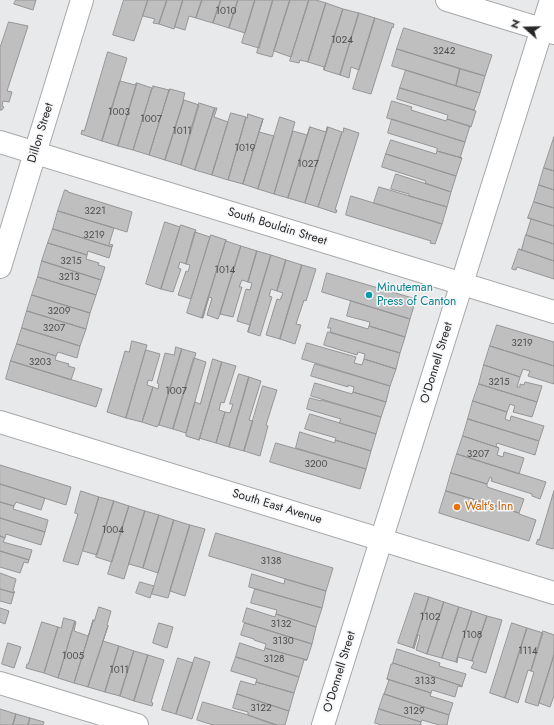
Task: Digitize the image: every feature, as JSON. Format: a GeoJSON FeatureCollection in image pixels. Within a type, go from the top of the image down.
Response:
{"type":"FeatureCollection","features":[{"type":"Feature","properties":{"kind":"street","name":"Dillon Street"},"geometry":{"type":"LineString","coordinates":[[0,267],[82,0]]}},
{"type":"Feature","properties":{"kind":"street"},"geometry":{"type":"LineString","coordinates":[[447,0],[548,31]]}},
{"type":"Feature","properties":{"kind":"street","name":"O'Donnell Street"},"geometry":{"type":"LineString","coordinates":[[323,725],[462,284],[548,31],[551,0]]}},
{"type":"Feature","properties":{"kind":"street","name":"South Bouldin Street"},"geometry":{"type":"LineString","coordinates":[[0,142],[554,312]]}},
{"type":"Feature","properties":{"kind":"street","name":"South East Avenue"},"geometry":{"type":"LineString","coordinates":[[0,422],[554,593]]}},
{"type":"Feature","properties":{"kind":"street"},"geometry":{"type":"LineString","coordinates":[[0,682],[138,725]]}},
{"type":"Feature","properties":{"kind":"building"},"geometry":{"type":"Polygon","coordinates":[[[16,0],[36,0],[33,10],[14,4],[16,0]]]}},
{"type":"Feature","properties":{"kind":"building"},"geometry":{"type":"Polygon","coordinates":[[[124,0],[148,0],[134,41],[113,35],[124,0]]]}},
{"type":"Feature","properties":{"kind":"building"},"geometry":{"type":"Polygon","coordinates":[[[148,0],[167,0],[159,24],[153,23],[155,19],[143,16],[148,0]]]}},
{"type":"Feature","properties":{"kind":"building"},"geometry":{"type":"Polygon","coordinates":[[[167,0],[183,0],[174,29],[159,24],[167,0]]]}},
{"type":"Feature","properties":{"kind":"building"},"geometry":{"type":"Polygon","coordinates":[[[183,0],[202,0],[196,18],[189,16],[185,30],[175,27],[183,0]]]}},
{"type":"Feature","properties":{"kind":"building"},"geometry":{"type":"Polygon","coordinates":[[[202,0],[221,0],[213,23],[196,18],[202,0]]]}},
{"type":"Feature","properties":{"kind":"building"},"geometry":{"type":"Polygon","coordinates":[[[221,0],[238,0],[229,28],[213,23],[221,0]]]}},
{"type":"Feature","properties":{"kind":"building"},"geometry":{"type":"Polygon","coordinates":[[[238,0],[255,0],[245,33],[229,28],[238,0]]]}},
{"type":"Feature","properties":{"kind":"building"},"geometry":{"type":"Polygon","coordinates":[[[255,0],[273,0],[259,48],[242,43],[255,0]]]}},
{"type":"Feature","properties":{"kind":"building"},"geometry":{"type":"Polygon","coordinates":[[[273,0],[290,0],[272,57],[257,53],[273,0]]]}},
{"type":"Feature","properties":{"kind":"building"},"geometry":{"type":"Polygon","coordinates":[[[290,0],[309,0],[291,57],[274,51],[290,0]]]}},
{"type":"Feature","properties":{"kind":"building"},"geometry":{"type":"Polygon","coordinates":[[[309,0],[316,0],[326,3],[308,62],[300,60],[299,63],[290,61],[309,0]]]}},
{"type":"Feature","properties":{"kind":"building"},"geometry":{"type":"Polygon","coordinates":[[[326,3],[343,9],[324,70],[324,67],[308,62],[326,3]]]}},
{"type":"Feature","properties":{"kind":"building"},"geometry":{"type":"Polygon","coordinates":[[[343,9],[359,13],[340,75],[324,70],[343,9]]]}},
{"type":"Feature","properties":{"kind":"building"},"geometry":{"type":"Polygon","coordinates":[[[359,13],[375,18],[359,70],[351,67],[349,78],[340,75],[359,13]]]}},
{"type":"Feature","properties":{"kind":"building"},"geometry":{"type":"Polygon","coordinates":[[[375,18],[394,24],[371,94],[353,89],[375,18]]]}},
{"type":"Feature","properties":{"kind":"building"},"geometry":{"type":"Polygon","coordinates":[[[9,22],[28,26],[7,91],[12,92],[9,102],[3,101],[2,106],[4,107],[0,110],[0,48],[9,22]]]}},
{"type":"Feature","properties":{"kind":"building"},"geometry":{"type":"Polygon","coordinates":[[[404,28],[492,55],[485,76],[397,49],[404,28]]]}},
{"type":"Feature","properties":{"kind":"building"},"geometry":{"type":"Polygon","coordinates":[[[397,49],[460,69],[456,86],[392,66],[397,49]]]}},
{"type":"Feature","properties":{"kind":"building"},"geometry":{"type":"Polygon","coordinates":[[[108,52],[127,58],[102,141],[81,134],[82,130],[84,131],[108,52]]]}},
{"type":"Feature","properties":{"kind":"building"},"geometry":{"type":"Polygon","coordinates":[[[460,69],[485,76],[480,93],[456,86],[460,69]]]}},
{"type":"Feature","properties":{"kind":"building"},"geometry":{"type":"Polygon","coordinates":[[[406,70],[480,93],[474,110],[400,88],[406,70]]]}},
{"type":"Feature","properties":{"kind":"building"},"geometry":{"type":"Polygon","coordinates":[[[120,81],[135,85],[137,83],[118,146],[102,141],[120,81]]]}},
{"type":"Feature","properties":{"kind":"building"},"geometry":{"type":"Polygon","coordinates":[[[137,83],[152,88],[133,150],[118,146],[137,83]]]}},
{"type":"Feature","properties":{"kind":"building"},"geometry":{"type":"Polygon","coordinates":[[[153,86],[169,90],[149,155],[133,150],[153,86]]]}},
{"type":"Feature","properties":{"kind":"building"},"geometry":{"type":"Polygon","coordinates":[[[400,88],[476,111],[471,127],[447,119],[448,115],[397,99],[400,88]]]}},
{"type":"Feature","properties":{"kind":"building"},"geometry":{"type":"Polygon","coordinates":[[[170,89],[185,93],[165,160],[149,155],[170,89]]]}},
{"type":"Feature","properties":{"kind":"building"},"geometry":{"type":"Polygon","coordinates":[[[184,100],[199,105],[181,165],[165,160],[184,100]]]}},
{"type":"Feature","properties":{"kind":"building"},"geometry":{"type":"Polygon","coordinates":[[[392,101],[412,107],[411,110],[446,121],[447,119],[470,126],[465,142],[387,118],[392,101]]]}},
{"type":"Feature","properties":{"kind":"building"},"geometry":{"type":"Polygon","coordinates":[[[199,103],[215,108],[195,170],[181,165],[199,103]]]}},
{"type":"Feature","properties":{"kind":"building"},"geometry":{"type":"Polygon","coordinates":[[[215,108],[217,108],[214,117],[228,122],[212,175],[195,170],[215,108]]]}},
{"type":"Feature","properties":{"kind":"building"},"geometry":{"type":"Polygon","coordinates":[[[231,113],[246,117],[228,180],[212,175],[231,113]]]}},
{"type":"Feature","properties":{"kind":"building"},"geometry":{"type":"Polygon","coordinates":[[[248,114],[263,119],[243,184],[228,180],[248,114]]]}},
{"type":"Feature","properties":{"kind":"building"},"geometry":{"type":"Polygon","coordinates":[[[280,117],[295,122],[274,194],[258,189],[280,117]]]}},
{"type":"Feature","properties":{"kind":"building"},"geometry":{"type":"Polygon","coordinates":[[[392,119],[465,142],[460,157],[437,151],[437,148],[388,133],[392,119]]]}},
{"type":"Feature","properties":{"kind":"building"},"geometry":{"type":"Polygon","coordinates":[[[310,127],[288,198],[274,194],[293,131],[307,135],[310,127]]]}},
{"type":"Feature","properties":{"kind":"building"},"geometry":{"type":"Polygon","coordinates":[[[310,127],[326,132],[328,127],[305,203],[288,198],[310,127]]]}},
{"type":"Feature","properties":{"kind":"building"},"geometry":{"type":"Polygon","coordinates":[[[328,127],[342,132],[318,207],[305,203],[328,127]]]}},
{"type":"Feature","properties":{"kind":"building"},"geometry":{"type":"Polygon","coordinates":[[[344,128],[359,133],[335,210],[337,210],[336,213],[318,207],[344,128]]]}},
{"type":"Feature","properties":{"kind":"building"},"geometry":{"type":"Polygon","coordinates":[[[259,132],[274,136],[258,189],[243,184],[259,132]]]}},
{"type":"Feature","properties":{"kind":"building"},"geometry":{"type":"Polygon","coordinates":[[[554,137],[554,171],[544,168],[554,137]]]}},
{"type":"Feature","properties":{"kind":"building"},"geometry":{"type":"Polygon","coordinates":[[[391,140],[436,154],[437,151],[462,158],[456,176],[386,154],[391,140]]]}},
{"type":"Feature","properties":{"kind":"building"},"geometry":{"type":"Polygon","coordinates":[[[386,154],[456,176],[451,192],[425,183],[426,181],[382,167],[386,154]]]}},
{"type":"Feature","properties":{"kind":"building"},"geometry":{"type":"Polygon","coordinates":[[[544,168],[554,171],[554,190],[539,185],[544,168]]]}},
{"type":"Feature","properties":{"kind":"building"},"geometry":{"type":"Polygon","coordinates":[[[396,174],[451,192],[447,207],[391,189],[396,174]]]}},
{"type":"Feature","properties":{"kind":"building"},"geometry":{"type":"Polygon","coordinates":[[[539,185],[554,190],[554,208],[534,202],[539,185]]]}},
{"type":"Feature","properties":{"kind":"building"},"geometry":{"type":"Polygon","coordinates":[[[379,187],[447,207],[442,224],[374,203],[379,187]]]}},
{"type":"Feature","properties":{"kind":"building"},"geometry":{"type":"Polygon","coordinates":[[[65,190],[132,212],[127,232],[58,211],[65,190]]]}},
{"type":"Feature","properties":{"kind":"building"},"geometry":{"type":"Polygon","coordinates":[[[351,196],[442,224],[435,244],[430,243],[431,241],[346,215],[351,196]]]}},
{"type":"Feature","properties":{"kind":"building"},"geometry":{"type":"Polygon","coordinates":[[[534,202],[554,208],[554,226],[528,218],[534,202]]]}},
{"type":"Feature","properties":{"kind":"building"},"geometry":{"type":"Polygon","coordinates":[[[58,211],[114,228],[109,244],[113,245],[112,247],[53,229],[58,211]]]}},
{"type":"Feature","properties":{"kind":"building"},"geometry":{"type":"Polygon","coordinates":[[[528,218],[554,226],[554,244],[526,235],[531,219],[528,218]]]}},
{"type":"Feature","properties":{"kind":"building"},"geometry":{"type":"Polygon","coordinates":[[[165,222],[180,227],[161,289],[146,284],[165,222]]]}},
{"type":"Feature","properties":{"kind":"building"},"geometry":{"type":"Polygon","coordinates":[[[181,225],[196,230],[186,264],[180,262],[178,268],[181,269],[173,292],[161,289],[181,225]]]}},
{"type":"Feature","properties":{"kind":"building"},"geometry":{"type":"Polygon","coordinates":[[[53,229],[112,247],[109,258],[88,251],[87,255],[48,243],[53,229]]]}},
{"type":"Feature","properties":{"kind":"building"},"geometry":{"type":"Polygon","coordinates":[[[195,232],[210,237],[191,299],[178,295],[186,271],[188,272],[190,265],[186,264],[195,232]]]}},
{"type":"Feature","properties":{"kind":"building"},"geometry":{"type":"Polygon","coordinates":[[[211,235],[226,240],[202,318],[187,313],[211,235]]]}},
{"type":"Feature","properties":{"kind":"building"},"geometry":{"type":"Polygon","coordinates":[[[526,235],[554,244],[554,261],[521,250],[526,235]]]}},
{"type":"Feature","properties":{"kind":"building"},"geometry":{"type":"Polygon","coordinates":[[[226,240],[241,246],[218,319],[207,315],[212,298],[209,297],[202,318],[226,240]]]}},
{"type":"Feature","properties":{"kind":"building"},"geometry":{"type":"Polygon","coordinates":[[[48,243],[87,255],[86,259],[99,263],[98,265],[105,267],[101,280],[42,261],[48,243]]]}},
{"type":"Feature","properties":{"kind":"building"},"geometry":{"type":"Polygon","coordinates":[[[241,246],[257,251],[248,282],[242,280],[239,287],[242,287],[233,317],[220,314],[241,246]]]}},
{"type":"Feature","properties":{"kind":"building"},"geometry":{"type":"Polygon","coordinates":[[[519,249],[554,261],[554,279],[517,267],[516,270],[512,269],[519,249]]]}},
{"type":"Feature","properties":{"kind":"building"},"geometry":{"type":"Polygon","coordinates":[[[257,251],[271,255],[248,332],[250,325],[237,321],[246,289],[250,290],[252,283],[248,282],[257,251]]]}},
{"type":"Feature","properties":{"kind":"building"},"geometry":{"type":"Polygon","coordinates":[[[271,255],[286,260],[277,291],[271,289],[269,296],[272,297],[260,336],[248,332],[271,255]]]}},
{"type":"Feature","properties":{"kind":"building"},"geometry":{"type":"Polygon","coordinates":[[[286,260],[302,265],[280,339],[266,335],[277,299],[280,300],[283,293],[277,291],[286,260]]]}},
{"type":"Feature","properties":{"kind":"building"},"geometry":{"type":"Polygon","coordinates":[[[42,261],[101,280],[96,295],[38,277],[42,261]]]}},
{"type":"Feature","properties":{"kind":"building"},"geometry":{"type":"Polygon","coordinates":[[[302,265],[316,269],[306,301],[304,300],[296,324],[301,325],[295,344],[280,339],[302,265]]]}},
{"type":"Feature","properties":{"kind":"building","name":"Minuteman Press of Canton"},"geometry":{"type":"Polygon","coordinates":[[[327,273],[416,299],[410,319],[322,292],[327,273]]]}},
{"type":"Feature","properties":{"kind":"building"},"geometry":{"type":"Polygon","coordinates":[[[38,277],[96,295],[90,313],[32,295],[38,277]]]}},
{"type":"Feature","properties":{"kind":"building"},"geometry":{"type":"Polygon","coordinates":[[[32,295],[90,313],[86,329],[27,311],[32,295]]]}},
{"type":"Feature","properties":{"kind":"building"},"geometry":{"type":"Polygon","coordinates":[[[351,301],[410,319],[405,337],[369,326],[370,322],[347,316],[351,301]]]}},
{"type":"Feature","properties":{"kind":"building"},"geometry":{"type":"Polygon","coordinates":[[[27,311],[86,329],[80,346],[22,328],[27,311]]]}},
{"type":"Feature","properties":{"kind":"building"},"geometry":{"type":"Polygon","coordinates":[[[331,318],[368,329],[369,326],[405,337],[400,353],[330,332],[331,328],[328,328],[331,318]]]}},
{"type":"Feature","properties":{"kind":"building"},"geometry":{"type":"Polygon","coordinates":[[[497,325],[554,342],[554,366],[490,346],[497,325]]]}},
{"type":"Feature","properties":{"kind":"building"},"geometry":{"type":"Polygon","coordinates":[[[22,328],[80,346],[77,358],[58,352],[56,356],[17,344],[22,328]]]}},
{"type":"Feature","properties":{"kind":"building"},"geometry":{"type":"Polygon","coordinates":[[[328,332],[400,353],[396,369],[364,359],[365,354],[358,352],[357,355],[324,345],[328,332]]]}},
{"type":"Feature","properties":{"kind":"building"},"geometry":{"type":"Polygon","coordinates":[[[132,341],[147,345],[126,418],[107,412],[125,351],[129,352],[132,341]]]}},
{"type":"Feature","properties":{"kind":"building"},"geometry":{"type":"Polygon","coordinates":[[[307,343],[356,357],[354,363],[362,365],[364,359],[396,369],[390,386],[302,359],[307,343]]]}},
{"type":"Feature","properties":{"kind":"building"},"geometry":{"type":"Polygon","coordinates":[[[17,344],[56,356],[55,360],[69,364],[68,366],[75,368],[71,380],[11,361],[17,344]]]}},
{"type":"Feature","properties":{"kind":"building"},"geometry":{"type":"Polygon","coordinates":[[[490,346],[554,366],[554,384],[528,376],[530,371],[523,369],[520,377],[484,365],[490,346]]]}},
{"type":"Feature","properties":{"kind":"building"},"geometry":{"type":"Polygon","coordinates":[[[176,347],[182,349],[159,425],[157,427],[142,422],[153,387],[158,389],[159,384],[157,383],[165,353],[174,355],[176,347]]]}},
{"type":"Feature","properties":{"kind":"building"},"geometry":{"type":"Polygon","coordinates":[[[182,349],[196,353],[173,429],[159,425],[182,349]]]}},
{"type":"Feature","properties":{"kind":"building"},"geometry":{"type":"Polygon","coordinates":[[[146,350],[160,354],[152,381],[148,380],[147,385],[153,387],[142,422],[126,418],[146,350]]]}},
{"type":"Feature","properties":{"kind":"building"},"geometry":{"type":"Polygon","coordinates":[[[194,358],[206,362],[186,433],[173,429],[194,358]]]}},
{"type":"Feature","properties":{"kind":"building"},"geometry":{"type":"Polygon","coordinates":[[[213,359],[222,362],[199,440],[186,436],[186,433],[195,402],[200,404],[213,359]]]}},
{"type":"Feature","properties":{"kind":"building"},"geometry":{"type":"Polygon","coordinates":[[[11,361],[102,389],[96,407],[6,379],[11,361]]]}},
{"type":"Feature","properties":{"kind":"building"},"geometry":{"type":"Polygon","coordinates":[[[222,362],[236,366],[224,403],[221,402],[219,410],[225,412],[216,443],[200,438],[222,362]]]}},
{"type":"Feature","properties":{"kind":"building"},"geometry":{"type":"Polygon","coordinates":[[[315,364],[390,386],[386,402],[353,392],[354,387],[348,385],[348,387],[311,376],[315,364]]]}},
{"type":"Feature","properties":{"kind":"building"},"geometry":{"type":"Polygon","coordinates":[[[484,365],[520,377],[517,387],[520,387],[520,384],[524,385],[525,382],[542,386],[537,402],[479,384],[484,365]]]}},
{"type":"Feature","properties":{"kind":"building"},"geometry":{"type":"Polygon","coordinates":[[[239,374],[249,377],[229,447],[216,443],[225,412],[230,413],[233,404],[230,404],[239,374]]]}},
{"type":"Feature","properties":{"kind":"building"},"geometry":{"type":"Polygon","coordinates":[[[249,377],[261,381],[249,420],[253,421],[244,451],[229,447],[249,377]]]}},
{"type":"Feature","properties":{"kind":"building"},"geometry":{"type":"Polygon","coordinates":[[[315,383],[386,402],[381,417],[311,396],[315,383]]]}},
{"type":"Feature","properties":{"kind":"building"},"geometry":{"type":"Polygon","coordinates":[[[479,384],[537,402],[532,417],[513,412],[515,406],[510,404],[507,412],[473,401],[479,384]]]}},
{"type":"Feature","properties":{"kind":"building"},"geometry":{"type":"Polygon","coordinates":[[[263,386],[277,390],[266,425],[268,426],[260,456],[244,451],[263,386]]]}},
{"type":"Feature","properties":{"kind":"building"},"geometry":{"type":"Polygon","coordinates":[[[310,398],[381,417],[376,434],[339,423],[341,419],[307,409],[310,398]]]}},
{"type":"Feature","properties":{"kind":"building"},"geometry":{"type":"Polygon","coordinates":[[[473,401],[507,412],[505,419],[510,421],[511,416],[544,426],[539,441],[468,419],[473,401]]]}},
{"type":"Feature","properties":{"kind":"building"},"geometry":{"type":"Polygon","coordinates":[[[310,414],[376,434],[371,451],[335,440],[336,438],[305,429],[310,414]]]}},
{"type":"Feature","properties":{"kind":"building"},"geometry":{"type":"Polygon","coordinates":[[[468,419],[539,441],[535,455],[497,443],[496,446],[499,448],[463,436],[468,419]]]}},
{"type":"Feature","properties":{"kind":"building"},"geometry":{"type":"Polygon","coordinates":[[[300,432],[335,443],[335,440],[371,451],[366,469],[296,448],[300,432]]]}},
{"type":"Feature","properties":{"kind":"building"},"geometry":{"type":"Polygon","coordinates":[[[463,436],[499,448],[497,455],[503,457],[504,452],[524,458],[519,474],[457,454],[463,436]]]}},
{"type":"Feature","properties":{"kind":"building"},"geometry":{"type":"Polygon","coordinates":[[[276,443],[366,469],[360,489],[270,462],[276,443]]]}},
{"type":"Feature","properties":{"kind":"building"},"geometry":{"type":"Polygon","coordinates":[[[457,454],[546,482],[540,499],[532,496],[532,494],[491,481],[492,478],[490,477],[487,484],[451,473],[457,454]]]}},
{"type":"Feature","properties":{"kind":"building"},"geometry":{"type":"Polygon","coordinates":[[[0,465],[71,487],[66,505],[0,484],[0,465]]]}},
{"type":"Feature","properties":{"kind":"building"},"geometry":{"type":"Polygon","coordinates":[[[451,473],[487,484],[487,487],[524,499],[519,513],[446,491],[451,473]]]}},
{"type":"Feature","properties":{"kind":"building"},"geometry":{"type":"Polygon","coordinates":[[[0,484],[45,498],[41,510],[16,502],[14,506],[0,502],[0,484]]]}},
{"type":"Feature","properties":{"kind":"building"},"geometry":{"type":"Polygon","coordinates":[[[81,491],[99,497],[78,565],[63,561],[78,514],[75,513],[81,491]]]}},
{"type":"Feature","properties":{"kind":"building"},"geometry":{"type":"Polygon","coordinates":[[[446,491],[519,513],[536,520],[529,541],[439,513],[446,491]]]}},
{"type":"Feature","properties":{"kind":"building"},"geometry":{"type":"Polygon","coordinates":[[[554,491],[553,549],[536,544],[538,539],[539,540],[554,491]]]}},
{"type":"Feature","properties":{"kind":"building"},"geometry":{"type":"Polygon","coordinates":[[[99,497],[114,501],[97,555],[83,551],[99,497]]]}},
{"type":"Feature","properties":{"kind":"building"},"geometry":{"type":"Polygon","coordinates":[[[114,501],[129,506],[112,562],[96,557],[114,501]]]}},
{"type":"Feature","properties":{"kind":"building"},"geometry":{"type":"Polygon","coordinates":[[[0,502],[14,506],[13,509],[48,520],[45,532],[0,518],[0,502]]]}},
{"type":"Feature","properties":{"kind":"building"},"geometry":{"type":"Polygon","coordinates":[[[129,506],[145,511],[124,579],[108,574],[129,506]]]}},
{"type":"Feature","properties":{"kind":"building"},"geometry":{"type":"Polygon","coordinates":[[[145,511],[159,515],[143,568],[129,564],[145,511]]]}},
{"type":"Feature","properties":{"kind":"building"},"geometry":{"type":"Polygon","coordinates":[[[159,515],[174,520],[158,573],[143,568],[159,515]]]}},
{"type":"Feature","properties":{"kind":"building"},"geometry":{"type":"Polygon","coordinates":[[[0,518],[45,532],[41,545],[6,534],[5,538],[0,536],[0,518]]]}},
{"type":"Feature","properties":{"kind":"building"},"geometry":{"type":"Polygon","coordinates":[[[174,520],[190,525],[168,598],[152,594],[174,520]]]}},
{"type":"Feature","properties":{"kind":"building"},"geometry":{"type":"Polygon","coordinates":[[[190,525],[205,529],[185,596],[170,591],[190,525]]]}},
{"type":"Feature","properties":{"kind":"building"},"geometry":{"type":"Polygon","coordinates":[[[216,533],[333,568],[326,591],[209,556],[216,533]]]}},
{"type":"Feature","properties":{"kind":"building"},"geometry":{"type":"Polygon","coordinates":[[[0,536],[5,538],[3,542],[32,550],[29,560],[0,551],[0,536]]]}},
{"type":"Feature","properties":{"kind":"building"},"geometry":{"type":"Polygon","coordinates":[[[0,551],[29,560],[28,563],[24,562],[20,573],[0,567],[0,551]]]}},
{"type":"Feature","properties":{"kind":"building"},"geometry":{"type":"Polygon","coordinates":[[[0,573],[16,579],[13,591],[15,592],[14,593],[0,589],[0,573]]]}},
{"type":"Feature","properties":{"kind":"building"},"geometry":{"type":"Polygon","coordinates":[[[252,574],[284,584],[285,579],[326,591],[322,608],[249,587],[252,574]]]}},
{"type":"Feature","properties":{"kind":"building"},"geometry":{"type":"Polygon","coordinates":[[[140,582],[154,586],[150,598],[136,593],[140,582]]]}},
{"type":"Feature","properties":{"kind":"building"},"geometry":{"type":"Polygon","coordinates":[[[0,589],[14,593],[11,604],[0,601],[0,589]]]}},
{"type":"Feature","properties":{"kind":"building"},"geometry":{"type":"Polygon","coordinates":[[[255,589],[322,608],[316,627],[276,614],[277,610],[251,603],[255,589]]]}},
{"type":"Feature","properties":{"kind":"building"},"geometry":{"type":"Polygon","coordinates":[[[415,593],[429,597],[413,648],[398,643],[415,593]]]}},
{"type":"Feature","properties":{"kind":"building"},"geometry":{"type":"Polygon","coordinates":[[[429,597],[444,602],[427,654],[416,650],[420,636],[418,635],[414,649],[413,648],[429,597]]]}},
{"type":"Feature","properties":{"kind":"building"},"geometry":{"type":"Polygon","coordinates":[[[444,602],[459,607],[442,658],[427,654],[444,602]]]}},
{"type":"Feature","properties":{"kind":"building"},"geometry":{"type":"Polygon","coordinates":[[[99,607],[111,611],[108,626],[88,687],[74,683],[93,621],[99,607]]]}},
{"type":"Feature","properties":{"kind":"building"},"geometry":{"type":"Polygon","coordinates":[[[459,607],[472,611],[456,662],[442,658],[459,607]]]}},
{"type":"Feature","properties":{"kind":"building"},"geometry":{"type":"Polygon","coordinates":[[[0,608],[9,611],[5,624],[0,622],[0,608]]]}},
{"type":"Feature","properties":{"kind":"building"},"geometry":{"type":"Polygon","coordinates":[[[247,608],[275,617],[276,614],[316,627],[312,644],[243,622],[247,608]]]}},
{"type":"Feature","properties":{"kind":"building"},"geometry":{"type":"Polygon","coordinates":[[[472,611],[487,616],[472,661],[458,657],[457,663],[456,662],[472,611]]]}},
{"type":"Feature","properties":{"kind":"building"},"geometry":{"type":"Polygon","coordinates":[[[487,616],[502,620],[486,673],[471,668],[487,616]]]}},
{"type":"Feature","properties":{"kind":"building"},"geometry":{"type":"Polygon","coordinates":[[[64,618],[75,621],[58,678],[44,673],[58,627],[61,628],[64,618]]]}},
{"type":"Feature","properties":{"kind":"building"},"geometry":{"type":"Polygon","coordinates":[[[93,620],[74,683],[58,678],[75,621],[74,631],[88,636],[93,620]]]}},
{"type":"Feature","properties":{"kind":"building"},"geometry":{"type":"Polygon","coordinates":[[[42,622],[58,627],[44,673],[26,668],[42,622]]]}},
{"type":"Feature","properties":{"kind":"building"},"geometry":{"type":"Polygon","coordinates":[[[159,623],[173,627],[167,648],[153,643],[159,623]]]}},
{"type":"Feature","properties":{"kind":"building"},"geometry":{"type":"Polygon","coordinates":[[[245,623],[312,644],[307,660],[265,648],[266,644],[241,635],[245,623]]]}},
{"type":"Feature","properties":{"kind":"building"},"geometry":{"type":"Polygon","coordinates":[[[512,623],[527,628],[505,698],[490,693],[512,623]]]}},
{"type":"Feature","properties":{"kind":"building"},"geometry":{"type":"Polygon","coordinates":[[[527,628],[543,633],[531,671],[528,670],[518,703],[505,698],[527,628]]]}},
{"type":"Feature","properties":{"kind":"building"},"geometry":{"type":"Polygon","coordinates":[[[543,631],[554,635],[554,655],[538,706],[525,702],[534,672],[531,671],[543,631]]]}},
{"type":"Feature","properties":{"kind":"building"},"geometry":{"type":"Polygon","coordinates":[[[103,641],[119,646],[105,692],[88,687],[103,641]]]}},
{"type":"Feature","properties":{"kind":"building"},"geometry":{"type":"Polygon","coordinates":[[[8,643],[21,647],[14,668],[2,664],[8,643]]]}},
{"type":"Feature","properties":{"kind":"building"},"geometry":{"type":"Polygon","coordinates":[[[240,643],[264,651],[265,648],[307,660],[304,660],[299,677],[236,657],[240,643]]]}},
{"type":"Feature","properties":{"kind":"building"},"geometry":{"type":"Polygon","coordinates":[[[119,646],[134,651],[120,696],[105,692],[119,646]]]}},
{"type":"Feature","properties":{"kind":"building"},"geometry":{"type":"Polygon","coordinates":[[[397,649],[440,663],[439,666],[466,674],[462,686],[393,663],[397,649]]]}},
{"type":"Feature","properties":{"kind":"building"},"geometry":{"type":"Polygon","coordinates":[[[134,651],[148,655],[134,701],[120,696],[134,651]]]}},
{"type":"Feature","properties":{"kind":"building"},"geometry":{"type":"Polygon","coordinates":[[[148,655],[164,660],[151,702],[153,703],[152,706],[134,701],[148,655]]]}},
{"type":"Feature","properties":{"kind":"building"},"geometry":{"type":"Polygon","coordinates":[[[554,655],[554,696],[550,707],[539,703],[554,655]]]}},
{"type":"Feature","properties":{"kind":"building"},"geometry":{"type":"Polygon","coordinates":[[[195,657],[210,662],[192,719],[176,714],[195,657]]]}},
{"type":"Feature","properties":{"kind":"building"},"geometry":{"type":"Polygon","coordinates":[[[236,657],[299,677],[294,693],[256,682],[257,679],[231,671],[236,657]]]}},
{"type":"Feature","properties":{"kind":"building"},"geometry":{"type":"Polygon","coordinates":[[[178,658],[193,663],[176,714],[162,710],[178,658]]]}},
{"type":"Feature","properties":{"kind":"building"},"geometry":{"type":"Polygon","coordinates":[[[393,663],[462,687],[458,686],[455,697],[432,690],[431,693],[387,679],[391,664],[393,663]]]}},
{"type":"Feature","properties":{"kind":"building"},"geometry":{"type":"Polygon","coordinates":[[[387,679],[431,693],[430,696],[453,703],[449,715],[384,694],[389,680],[387,679]]]}},
{"type":"Feature","properties":{"kind":"building"},"geometry":{"type":"Polygon","coordinates":[[[241,681],[255,685],[256,682],[294,693],[289,711],[237,694],[241,681]]]}},
{"type":"Feature","properties":{"kind":"building"},"geometry":{"type":"Polygon","coordinates":[[[237,694],[289,711],[285,725],[277,725],[266,722],[248,715],[248,712],[233,708],[237,694]]]}},
{"type":"Feature","properties":{"kind":"building"},"geometry":{"type":"Polygon","coordinates":[[[384,694],[449,715],[447,725],[439,725],[422,720],[421,722],[379,709],[384,694]]]}},
{"type":"Feature","properties":{"kind":"building"},"geometry":{"type":"Polygon","coordinates":[[[203,702],[277,725],[213,725],[197,720],[203,702]]]}},
{"type":"Feature","properties":{"kind":"building"},"geometry":{"type":"Polygon","coordinates":[[[0,709],[16,714],[13,725],[0,725],[0,709]]]}},
{"type":"Feature","properties":{"kind":"building"},"geometry":{"type":"Polygon","coordinates":[[[379,709],[421,722],[420,725],[381,725],[375,723],[379,709]]]}},
{"type":"Feature","properties":{"kind":"building"},"geometry":{"type":"Polygon","coordinates":[[[16,714],[30,718],[28,725],[13,725],[16,714]]]}},
{"type":"Feature","properties":{"kind":"building"},"geometry":{"type":"Polygon","coordinates":[[[30,718],[44,722],[43,725],[28,725],[30,718]]]}},
{"type":"Feature","properties":{"kind":"place","name":"Minuteman Press of Canton"},"geometry":{"type":"Point","coordinates":[369,295]}},
{"type":"Feature","properties":{"kind":"place","name":"Walt's Inn"},"geometry":{"type":"Point","coordinates":[457,507]}}]}
